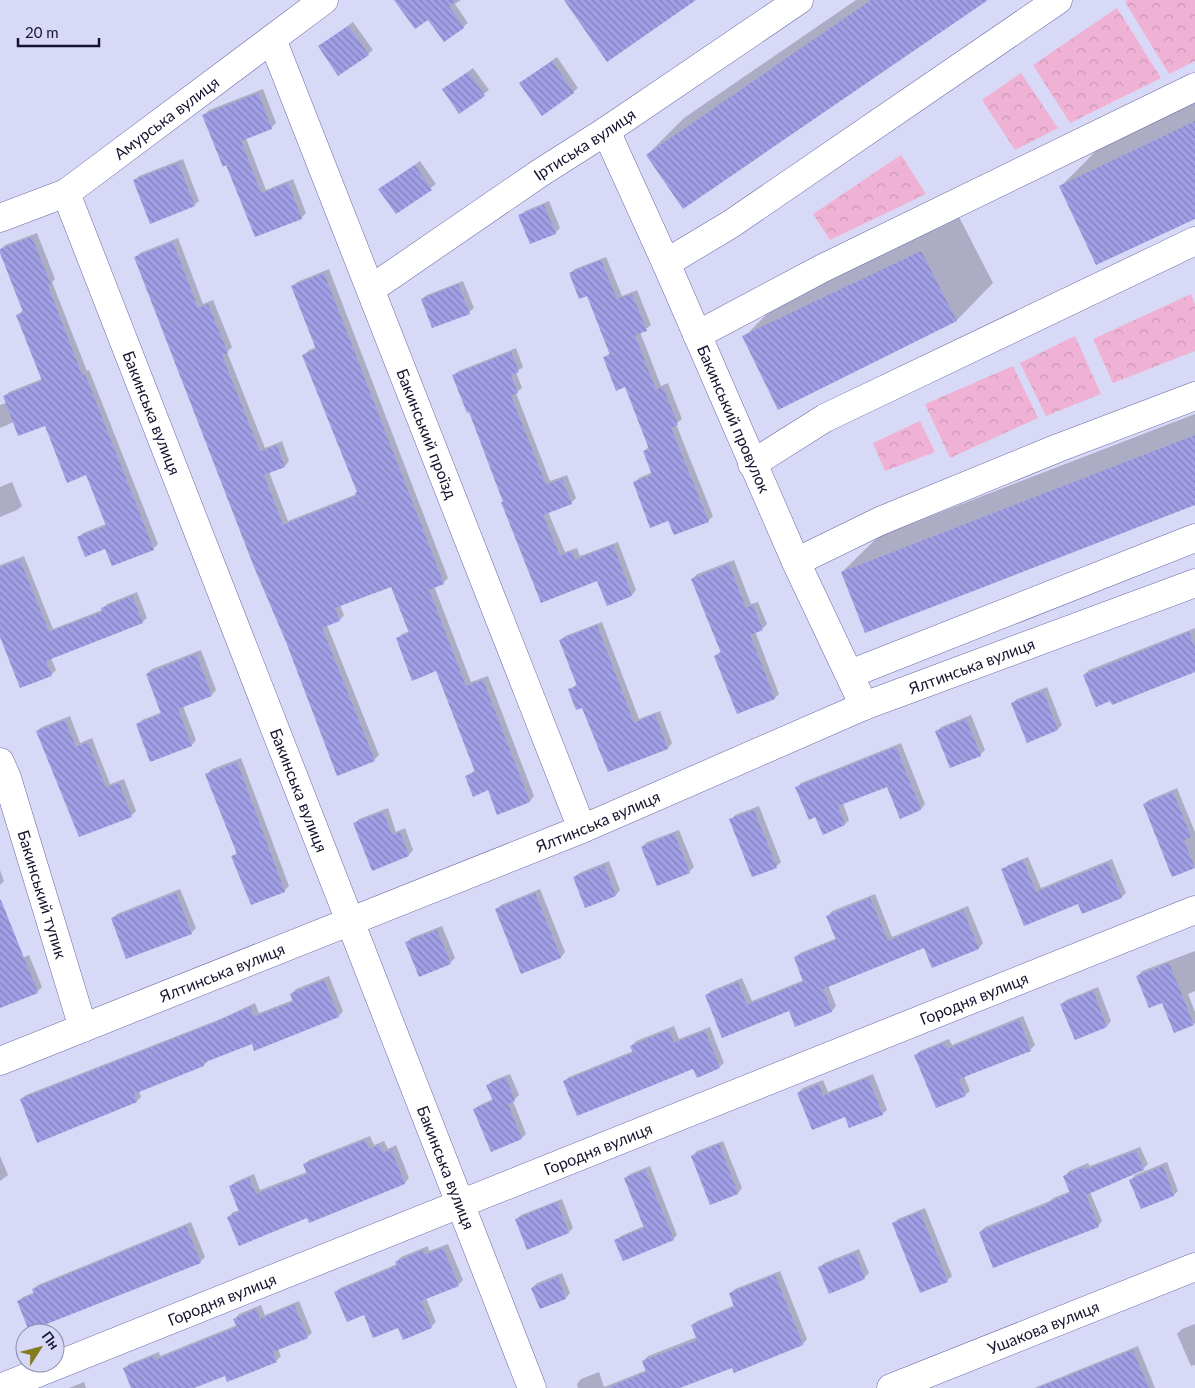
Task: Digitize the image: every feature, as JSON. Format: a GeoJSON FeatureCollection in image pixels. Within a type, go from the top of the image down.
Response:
{"type":"FeatureCollection","features":[{"type":"Feature","properties":{"kind":"street","name":"Амурська вулиця"},"geometry":{"type":"LineString","coordinates":[[0,218],[66,194],[324,0]]}},
{"type":"Feature","properties":{"kind":"street","name":"Іртиська вулиця"},"geometry":{"type":"LineString","coordinates":[[371,289],[798,0]]}},
{"type":"Feature","properties":{"kind":"street"},"geometry":{"type":"LineString","coordinates":[[666,263],[731,224],[1058,0]]}},
{"type":"Feature","properties":{"kind":"street","name":"Бакинський проїзд"},"geometry":{"type":"LineString","coordinates":[[272,38],[582,829]]}},
{"type":"Feature","properties":{"kind":"street"},"geometry":{"type":"LineString","coordinates":[[697,335],[822,268],[1195,87]]}},
{"type":"Feature","properties":{"kind":"street","name":"Бакинський провулок"},"geometry":{"type":"LineString","coordinates":[[606,131],[666,263],[752,464],[864,706]]}},
{"type":"Feature","properties":{"kind":"street","name":"Бакинська вулиця"},"geometry":{"type":"LineString","coordinates":[[66,194],[532,1388]]}},
{"type":"Feature","properties":{"kind":"street"},"geometry":{"type":"LineString","coordinates":[[752,464],[825,418],[1195,241]]}},
{"type":"Feature","properties":{"kind":"street"},"geometry":{"type":"LineString","coordinates":[[796,562],[889,518],[1058,448],[1195,396]]}},
{"type":"Feature","properties":{"kind":"street"},"geometry":{"type":"LineString","coordinates":[[850,674],[1195,538]]}},
{"type":"Feature","properties":{"kind":"street","name":"Ялтинська вулиця"},"geometry":{"type":"LineString","coordinates":[[0,1061],[582,829],[864,706],[1195,583]]}},
{"type":"Feature","properties":{"kind":"street","name":"Бакинський тупик"},"geometry":{"type":"LineString","coordinates":[[2,774],[83,1028]]}},
{"type":"Feature","properties":{"kind":"street","name":"Городня вулиця"},"geometry":{"type":"LineString","coordinates":[[0,1388],[1195,910]]}},
{"type":"Feature","properties":{"kind":"street","name":"Ушакова вулиця"},"geometry":{"type":"LineString","coordinates":[[891,1388],[1195,1267]]}},
{"type":"Feature","properties":{"kind":"green space"},"geometry":{"type":"Polygon","coordinates":[[[1128,0],[1195,0],[1195,61],[1169,74],[1125,2],[1128,0]]]}},
{"type":"Feature","properties":{"kind":"green space"},"geometry":{"type":"Polygon","coordinates":[[[1117,8],[1161,78],[1070,123],[1033,65],[1117,8]]]}},
{"type":"Feature","properties":{"kind":"green space"},"geometry":{"type":"Polygon","coordinates":[[[1021,73],[1058,128],[1015,150],[982,100],[1021,73]]]}},
{"type":"Feature","properties":{"kind":"green space"},"geometry":{"type":"Polygon","coordinates":[[[901,155],[926,194],[830,240],[813,214],[901,155]]]}},
{"type":"Feature","properties":{"kind":"green space"},"geometry":{"type":"Polygon","coordinates":[[[1191,294],[1195,304],[1195,351],[1113,383],[1093,339],[1191,294]]]}},
{"type":"Feature","properties":{"kind":"green space"},"geometry":{"type":"Polygon","coordinates":[[[1075,336],[1101,394],[1046,416],[1020,363],[1075,336]]]}},
{"type":"Feature","properties":{"kind":"green space"},"geometry":{"type":"Polygon","coordinates":[[[1013,366],[1038,418],[950,458],[925,404],[1013,366]]]}},
{"type":"Feature","properties":{"kind":"green space"},"geometry":{"type":"Polygon","coordinates":[[[920,421],[935,452],[885,471],[873,443],[920,421]]]}},
{"type":"Feature","properties":{"kind":"building"},"geometry":{"type":"Polygon","coordinates":[[[394,0],[457,0],[449,6],[464,28],[444,42],[428,20],[415,29],[394,0]]]}},
{"type":"Feature","properties":{"kind":"building"},"geometry":{"type":"Polygon","coordinates":[[[564,0],[696,0],[607,62],[564,0]]]}},
{"type":"Feature","properties":{"kind":"building"},"geometry":{"type":"Polygon","coordinates":[[[871,0],[988,0],[683,209],[646,155],[871,0]]]}},
{"type":"Feature","properties":{"kind":"building"},"geometry":{"type":"Polygon","coordinates":[[[348,26],[369,55],[338,76],[318,46],[348,26]]]}},
{"type":"Feature","properties":{"kind":"building"},"geometry":{"type":"Polygon","coordinates":[[[552,61],[574,93],[542,116],[519,83],[552,61]]]}},
{"type":"Feature","properties":{"kind":"building"},"geometry":{"type":"Polygon","coordinates":[[[468,72],[485,96],[459,114],[442,89],[468,72]]]}},
{"type":"Feature","properties":{"kind":"building"},"geometry":{"type":"Polygon","coordinates":[[[258,93],[272,129],[241,141],[261,193],[288,183],[302,219],[255,237],[226,165],[223,167],[202,115],[258,93]]]}},
{"type":"Feature","properties":{"kind":"building"},"geometry":{"type":"Polygon","coordinates":[[[1195,121],[1195,219],[1096,265],[1059,186],[1195,121]]]}},
{"type":"Feature","properties":{"kind":"building"},"geometry":{"type":"Polygon","coordinates":[[[178,163],[195,206],[150,224],[133,180],[178,163]]]}},
{"type":"Feature","properties":{"kind":"building"},"geometry":{"type":"Polygon","coordinates":[[[415,165],[432,190],[396,214],[378,189],[415,165]]]}},
{"type":"Feature","properties":{"kind":"building"},"geometry":{"type":"Polygon","coordinates":[[[544,205],[556,234],[530,244],[518,215],[544,205]]]}},
{"type":"Feature","properties":{"kind":"building"},"geometry":{"type":"Polygon","coordinates":[[[32,237],[51,285],[48,286],[82,375],[85,374],[154,550],[112,566],[105,549],[85,557],[77,537],[106,526],[86,475],[67,483],[45,426],[18,436],[3,396],[42,381],[16,315],[23,312],[0,253],[0,249],[32,237]]]}},
{"type":"Feature","properties":{"kind":"building"},"geometry":{"type":"Polygon","coordinates":[[[173,242],[198,308],[208,304],[228,353],[222,355],[260,452],[277,445],[285,467],[264,475],[283,525],[356,496],[355,493],[357,492],[302,355],[316,349],[291,286],[324,273],[444,584],[429,590],[466,686],[483,680],[530,802],[497,815],[488,790],[473,797],[465,776],[475,772],[436,671],[412,681],[396,638],[409,633],[391,587],[335,608],[340,621],[322,628],[375,761],[337,776],[134,257],[173,242]]]}},
{"type":"Feature","properties":{"kind":"building"},"geometry":{"type":"Polygon","coordinates":[[[921,251],[957,321],[778,410],[742,336],[921,251]]]}},
{"type":"Feature","properties":{"kind":"building"},"geometry":{"type":"Polygon","coordinates":[[[601,260],[617,299],[632,294],[647,331],[635,335],[656,390],[663,387],[678,425],[671,428],[709,522],[674,535],[668,521],[650,528],[633,482],[652,475],[643,451],[649,449],[625,387],[616,391],[603,357],[610,355],[587,296],[579,299],[569,273],[601,260]]]}},
{"type":"Feature","properties":{"kind":"building"},"geometry":{"type":"Polygon","coordinates":[[[458,284],[470,314],[432,328],[421,299],[458,284]]]}},
{"type":"Feature","properties":{"kind":"building"},"geometry":{"type":"Polygon","coordinates":[[[511,352],[519,372],[511,375],[518,393],[511,396],[546,485],[562,479],[572,504],[543,515],[560,556],[572,551],[575,560],[613,545],[632,596],[607,606],[597,581],[541,603],[501,502],[503,502],[469,412],[467,413],[452,375],[511,352]]]}},
{"type":"Feature","properties":{"kind":"building"},"geometry":{"type":"Polygon","coordinates":[[[1195,435],[1195,505],[865,633],[841,572],[1195,435]]]}},
{"type":"Feature","properties":{"kind":"building"},"geometry":{"type":"Polygon","coordinates":[[[20,560],[49,632],[102,612],[101,608],[132,596],[143,623],[46,661],[52,676],[20,688],[0,637],[0,567],[20,560]]]}},
{"type":"Feature","properties":{"kind":"building"},"geometry":{"type":"Polygon","coordinates":[[[729,564],[746,608],[753,605],[763,630],[750,635],[775,699],[737,714],[714,656],[721,653],[691,579],[729,564]]]}},
{"type":"Feature","properties":{"kind":"building"},"geometry":{"type":"Polygon","coordinates":[[[597,625],[634,723],[655,714],[668,749],[608,772],[582,708],[576,710],[568,689],[577,686],[559,640],[597,625]]]}},
{"type":"Feature","properties":{"kind":"building"},"geometry":{"type":"Polygon","coordinates":[[[1189,632],[1195,647],[1195,672],[1112,705],[1110,701],[1096,707],[1083,675],[1189,632]]]}},
{"type":"Feature","properties":{"kind":"building"},"geometry":{"type":"Polygon","coordinates":[[[196,654],[212,696],[178,709],[192,746],[150,762],[136,724],[161,714],[146,674],[196,654]]]}},
{"type":"Feature","properties":{"kind":"building"},"geometry":{"type":"Polygon","coordinates":[[[1043,691],[1058,730],[1027,743],[1011,703],[1043,691]]]}},
{"type":"Feature","properties":{"kind":"building"},"geometry":{"type":"Polygon","coordinates":[[[966,719],[981,756],[950,768],[935,731],[966,719]]]}},
{"type":"Feature","properties":{"kind":"building"},"geometry":{"type":"Polygon","coordinates":[[[65,720],[76,747],[88,742],[106,788],[119,783],[132,817],[79,837],[36,731],[65,720]]]}},
{"type":"Feature","properties":{"kind":"building"},"geometry":{"type":"Polygon","coordinates":[[[896,747],[921,810],[900,819],[887,787],[838,806],[845,825],[823,835],[815,817],[809,820],[795,787],[896,747]]]}},
{"type":"Feature","properties":{"kind":"building"},"geometry":{"type":"Polygon","coordinates":[[[237,762],[285,892],[251,905],[231,856],[237,854],[205,774],[237,762]]]}},
{"type":"Feature","properties":{"kind":"building"},"geometry":{"type":"Polygon","coordinates":[[[1173,792],[1191,837],[1184,840],[1195,868],[1172,877],[1143,804],[1173,792]]]}},
{"type":"Feature","properties":{"kind":"building"},"geometry":{"type":"Polygon","coordinates":[[[754,810],[777,868],[752,877],[729,819],[754,810]]]}},
{"type":"Feature","properties":{"kind":"building"},"geometry":{"type":"Polygon","coordinates":[[[383,812],[392,835],[400,832],[409,856],[372,871],[353,823],[383,812]]]}},
{"type":"Feature","properties":{"kind":"building"},"geometry":{"type":"Polygon","coordinates":[[[674,833],[690,873],[657,886],[641,847],[674,833]]]}},
{"type":"Feature","properties":{"kind":"building"},"geometry":{"type":"Polygon","coordinates":[[[1023,860],[1036,892],[1108,863],[1122,898],[1082,914],[1078,904],[1024,926],[1001,869],[1023,860]]]}},
{"type":"Feature","properties":{"kind":"building"},"geometry":{"type":"Polygon","coordinates":[[[604,865],[616,896],[585,908],[573,877],[604,865]]]}},
{"type":"Feature","properties":{"kind":"building"},"geometry":{"type":"Polygon","coordinates":[[[176,893],[192,934],[126,959],[111,918],[176,893]]]}},
{"type":"Feature","properties":{"kind":"building"},"geometry":{"type":"Polygon","coordinates":[[[535,893],[561,958],[521,974],[495,909],[535,893]]]}},
{"type":"Feature","properties":{"kind":"building"},"geometry":{"type":"Polygon","coordinates":[[[870,898],[888,941],[963,910],[979,949],[932,968],[924,948],[823,989],[832,1012],[795,1027],[789,1011],[722,1038],[705,995],[738,982],[747,1005],[803,982],[794,957],[836,940],[826,916],[870,898]]]}},
{"type":"Feature","properties":{"kind":"building"},"geometry":{"type":"Polygon","coordinates":[[[0,900],[38,993],[0,1008],[0,900]]]}},
{"type":"Feature","properties":{"kind":"building"},"geometry":{"type":"Polygon","coordinates":[[[437,930],[451,964],[419,977],[405,942],[437,930]]]}},
{"type":"Feature","properties":{"kind":"building"},"geometry":{"type":"Polygon","coordinates":[[[1169,963],[1194,1025],[1174,1033],[1162,1003],[1149,1008],[1136,976],[1169,963]]]}},
{"type":"Feature","properties":{"kind":"building"},"geometry":{"type":"Polygon","coordinates":[[[324,980],[339,1017],[254,1051],[252,1044],[203,1063],[204,1066],[134,1094],[137,1102],[37,1143],[20,1099],[250,1007],[254,1017],[293,1002],[290,994],[324,980]]]}},
{"type":"Feature","properties":{"kind":"building"},"geometry":{"type":"Polygon","coordinates":[[[1093,991],[1107,1027],[1075,1040],[1060,1004],[1093,991]]]}},
{"type":"Feature","properties":{"kind":"building"},"geometry":{"type":"Polygon","coordinates":[[[1019,1020],[1031,1051],[959,1079],[966,1096],[936,1108],[914,1055],[944,1043],[947,1049],[1019,1020]]]}},
{"type":"Feature","properties":{"kind":"building"},"geometry":{"type":"Polygon","coordinates":[[[669,1030],[674,1043],[705,1031],[720,1068],[697,1078],[693,1069],[577,1116],[563,1081],[633,1053],[630,1046],[669,1030]]]}},
{"type":"Feature","properties":{"kind":"building"},"geometry":{"type":"Polygon","coordinates":[[[506,1077],[515,1101],[508,1104],[522,1139],[491,1152],[473,1109],[493,1101],[486,1085],[506,1077]]]}},
{"type":"Feature","properties":{"kind":"building"},"geometry":{"type":"Polygon","coordinates":[[[868,1078],[883,1115],[849,1128],[845,1117],[812,1130],[797,1093],[819,1084],[823,1096],[868,1078]]]}},
{"type":"Feature","properties":{"kind":"building"},"geometry":{"type":"Polygon","coordinates":[[[365,1140],[369,1149],[379,1145],[383,1153],[391,1149],[405,1184],[309,1223],[307,1218],[239,1246],[227,1217],[239,1212],[229,1186],[249,1178],[256,1194],[307,1174],[303,1164],[365,1140]]]}},
{"type":"Feature","properties":{"kind":"building"},"geometry":{"type":"Polygon","coordinates":[[[719,1144],[738,1194],[710,1205],[691,1156],[719,1144]]]}},
{"type":"Feature","properties":{"kind":"building"},"geometry":{"type":"Polygon","coordinates":[[[1136,1151],[1144,1170],[1086,1195],[1099,1227],[993,1268],[979,1232],[1070,1193],[1063,1176],[1084,1167],[1085,1170],[1136,1151]]]}},
{"type":"Feature","properties":{"kind":"building"},"geometry":{"type":"Polygon","coordinates":[[[1163,1166],[1174,1196],[1141,1209],[1129,1180],[1163,1166]]]}},
{"type":"Feature","properties":{"kind":"building"},"geometry":{"type":"Polygon","coordinates":[[[645,1170],[674,1240],[623,1261],[614,1240],[644,1228],[624,1178],[645,1170]]]}},
{"type":"Feature","properties":{"kind":"building"},"geometry":{"type":"Polygon","coordinates":[[[557,1202],[569,1233],[527,1250],[515,1219],[557,1202]]]}},
{"type":"Feature","properties":{"kind":"building"},"geometry":{"type":"Polygon","coordinates":[[[920,1212],[948,1282],[920,1293],[892,1223],[920,1212]]]}},
{"type":"Feature","properties":{"kind":"building"},"geometry":{"type":"Polygon","coordinates":[[[186,1226],[201,1263],[49,1323],[26,1323],[17,1301],[34,1294],[32,1289],[186,1226]]]}},
{"type":"Feature","properties":{"kind":"building"},"geometry":{"type":"Polygon","coordinates":[[[443,1248],[459,1286],[421,1301],[432,1328],[403,1340],[398,1328],[373,1338],[364,1315],[347,1322],[334,1292],[397,1266],[395,1262],[423,1250],[425,1255],[443,1248]]]}},
{"type":"Feature","properties":{"kind":"building"},"geometry":{"type":"Polygon","coordinates":[[[855,1253],[865,1279],[829,1294],[818,1267],[855,1253]]]}},
{"type":"Feature","properties":{"kind":"building"},"geometry":{"type":"Polygon","coordinates":[[[775,1275],[803,1345],[734,1373],[732,1368],[680,1388],[610,1388],[646,1372],[642,1361],[697,1340],[691,1325],[734,1307],[729,1293],[775,1275]]]}},
{"type":"Feature","properties":{"kind":"building"},"geometry":{"type":"Polygon","coordinates":[[[558,1277],[566,1299],[540,1309],[531,1288],[558,1277]]]}},
{"type":"Feature","properties":{"kind":"building"},"geometry":{"type":"Polygon","coordinates":[[[294,1305],[308,1338],[273,1352],[277,1362],[227,1382],[225,1376],[194,1388],[131,1388],[123,1368],[154,1356],[155,1360],[237,1327],[233,1319],[256,1309],[260,1319],[294,1305]]]}},
{"type":"Feature","properties":{"kind":"building"},"geometry":{"type":"Polygon","coordinates":[[[1133,1350],[1149,1388],[1040,1388],[1040,1387],[1133,1350]]]}}]}
